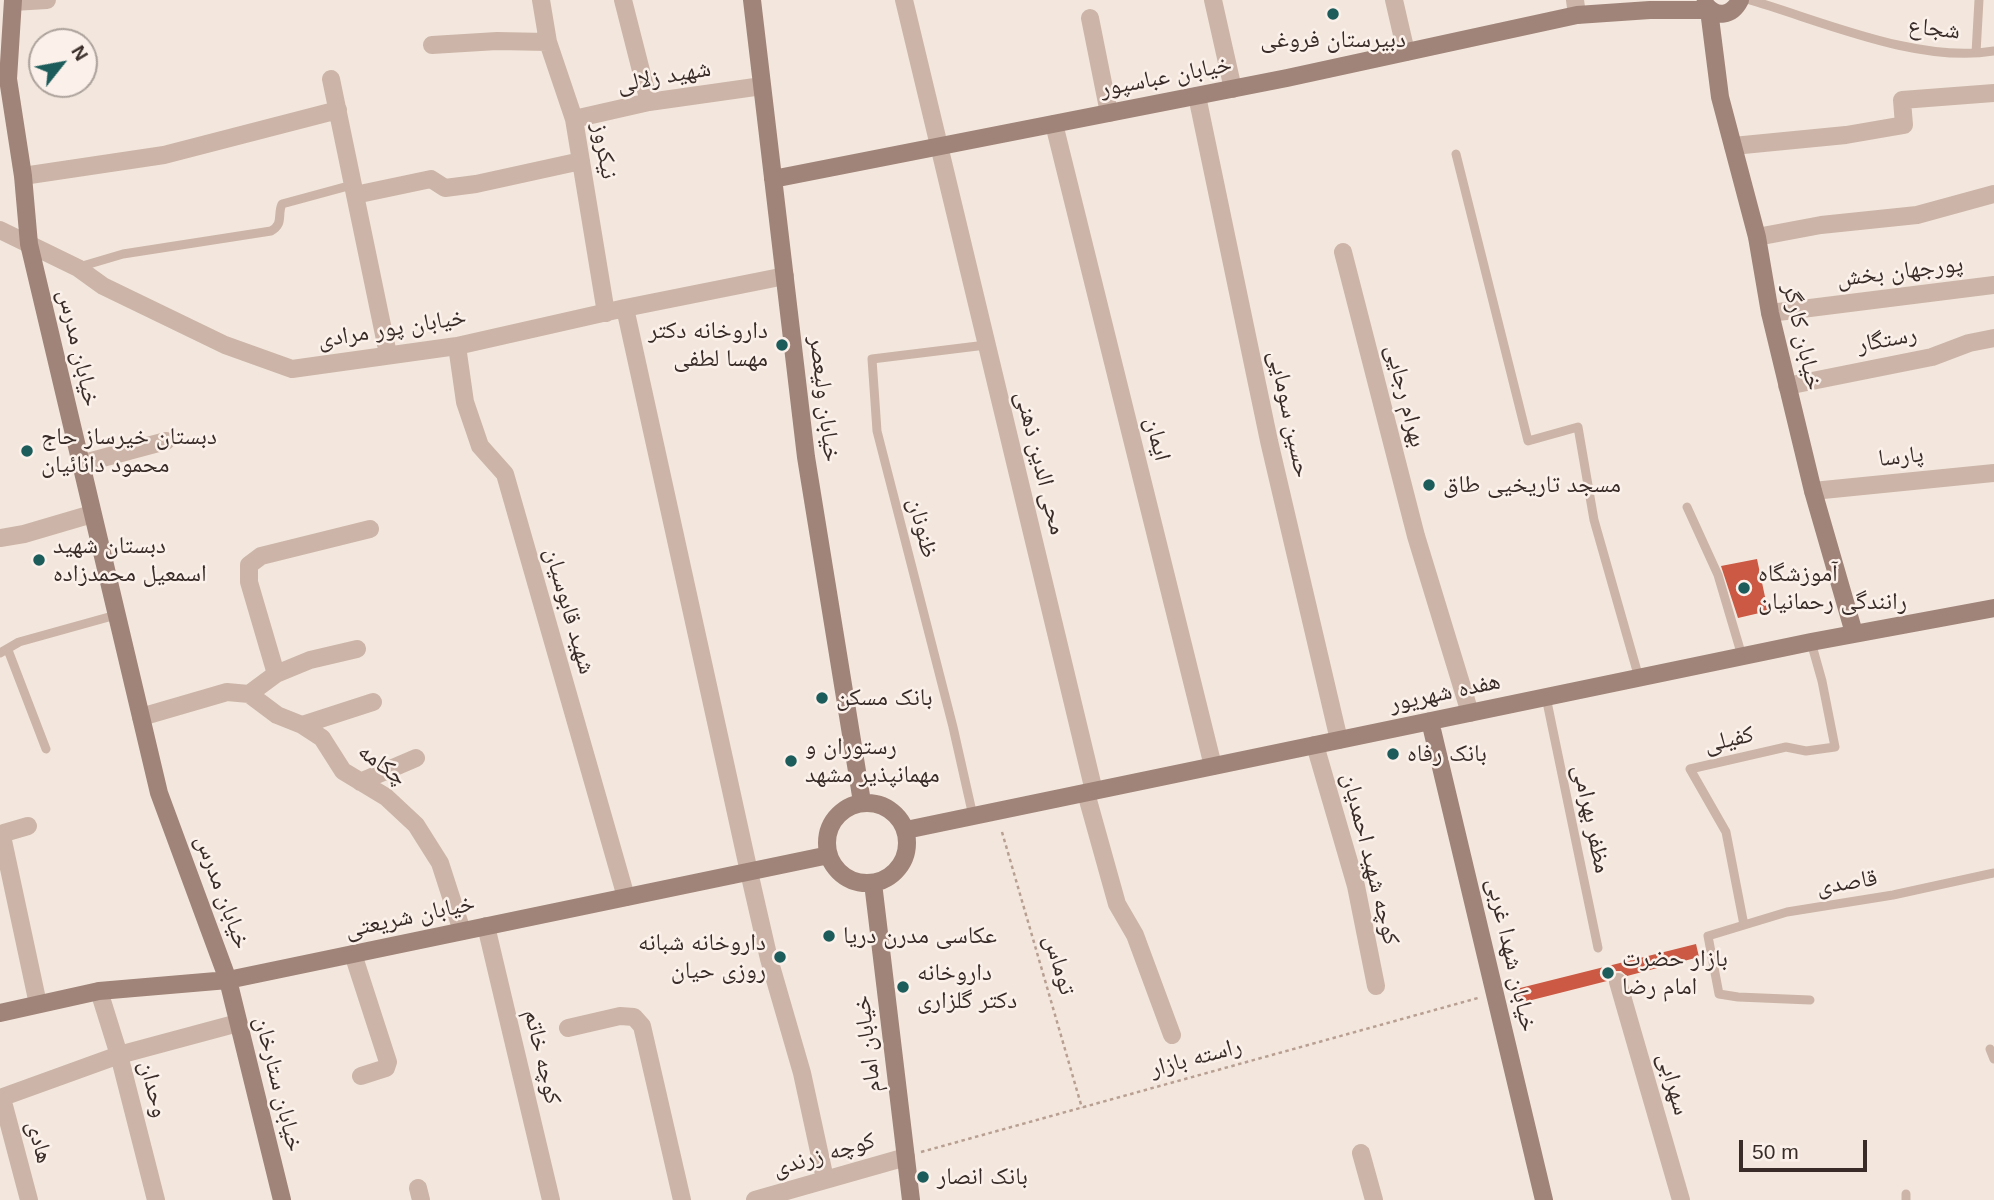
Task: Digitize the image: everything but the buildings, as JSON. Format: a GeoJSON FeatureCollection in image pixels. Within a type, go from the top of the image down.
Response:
{"type":"FeatureCollection","features":[{"type":"Feature","properties":{"kind":"main road","name":"خیابان ولیعصر"},"geometry":{"type":"LineString","coordinates":[[752,0],[806,457],[862,802]]}},
{"type":"Feature","properties":{"kind":"main road","name":"خیابان عباسپور"},"geometry":{"type":"LineString","coordinates":[[1650,10],[1670,0]]}},
{"type":"Feature","properties":{"kind":"main road","name":"خیابان مدرس"},"geometry":{"type":"LineString","coordinates":[[13,1],[6,36],[8,79],[23,176],[29,244],[159,793],[228,980]]}},
{"type":"Feature","properties":{"kind":"main road","name":"خیابان عباسپور"},"geometry":{"type":"LineString","coordinates":[[773,179],[1233,89],[1406,52],[1576,8],[1650,10],[1706,5],[1720,14],[1742,2]]}},
{"type":"Feature","properties":{"kind":"main road"},"geometry":{"type":"LineString","coordinates":[[1716,49],[1742,2]]}},
{"type":"Feature","properties":{"kind":"main road","name":"خیابان کارگر"},"geometry":{"type":"LineString","coordinates":[[1706,5],[1716,49],[1720,97],[1757,237],[1769,313],[1813,491],[1854,633]]}},
{"type":"Feature","properties":{"kind":"main road","name":"هفده شهریور"},"geometry":{"type":"LineString","coordinates":[[906,830],[1854,633],[1994,608]]}},
{"type":"Feature","properties":{"kind":"main road","name":"خیابان شهدا غربی"},"geometry":{"type":"LineString","coordinates":[[1430,721],[1544,1200]]}},
{"type":"Feature","properties":{"kind":"main road"},"geometry":{"type":"LineString","coordinates":[[862,802],[884,806],[894,812],[906,830],[908,844],[905,858],[897,870],[873,883],[851,880],[841,874],[829,855],[827,841],[830,827],[837,815],[862,802]]}},
{"type":"Feature","properties":{"kind":"main road","name":"خیابان شریعتی"},"geometry":{"type":"LineString","coordinates":[[0,1013],[99,991],[228,980],[829,855]]}},
{"type":"Feature","properties":{"kind":"main road","name":"خیابان امام"},"geometry":{"type":"LineString","coordinates":[[873,883],[911,1200]]}},
{"type":"Feature","properties":{"kind":"main road","name":"خیابان ستارخان"},"geometry":{"type":"LineString","coordinates":[[228,980],[282,1200]]}},
{"type":"Feature","properties":{"kind":"street"},"geometry":{"type":"LineString","coordinates":[[13,1],[47,0]]}},
{"type":"Feature","properties":{"kind":"street","name":"نیکروز"},"geometry":{"type":"LineString","coordinates":[[541,0],[548,42],[574,119],[606,313]]}},
{"type":"Feature","properties":{"kind":"street"},"geometry":{"type":"LineString","coordinates":[[623,0],[649,102]]}},
{"type":"Feature","properties":{"kind":"street","name":"محی الدین ذهنی"},"geometry":{"type":"LineString","coordinates":[[904,0],[1117,904],[1135,934],[1172,1035]]}},
{"type":"Feature","properties":{"kind":"street"},"geometry":{"type":"LineString","coordinates":[[1213,0],[1233,89]]}},
{"type":"Feature","properties":{"kind":"street"},"geometry":{"type":"LineString","coordinates":[[1394,0],[1406,52]]}},
{"type":"Feature","properties":{"kind":"street"},"geometry":{"type":"LineString","coordinates":[[1090,18],[1109,113]]}},
{"type":"Feature","properties":{"kind":"street"},"geometry":{"type":"LineString","coordinates":[[432,45],[496,41],[548,42]]}},
{"type":"Feature","properties":{"kind":"street"},"geometry":{"type":"LineString","coordinates":[[331,79],[388,354]]}},
{"type":"Feature","properties":{"kind":"street","name":"شهید زلالی"},"geometry":{"type":"LineString","coordinates":[[574,119],[649,102],[762,86]]}},
{"type":"Feature","properties":{"kind":"street"},"geometry":{"type":"LineString","coordinates":[[1733,146],[1846,135],[1904,125],[1902,100],[1994,93]]}},
{"type":"Feature","properties":{"kind":"street","name":"حسین سومایی"},"geometry":{"type":"LineString","coordinates":[[1197,96],[1269,441],[1339,740]]}},
{"type":"Feature","properties":{"kind":"street"},"geometry":{"type":"LineString","coordinates":[[23,176],[164,155],[338,110]]}},
{"type":"Feature","properties":{"kind":"street","name":"ایمان"},"geometry":{"type":"LineString","coordinates":[[1054,124],[1213,766]]}},
{"type":"Feature","properties":{"kind":"street"},"geometry":{"type":"LineString","coordinates":[[354,190],[431,179],[445,188],[581,161]]}},
{"type":"Feature","properties":{"kind":"street"},"geometry":{"type":"LineString","coordinates":[[1757,237],[1821,225],[1917,215],[1994,194]]}},
{"type":"Feature","properties":{"kind":"street","name":"خیابان پور مرادی"},"geometry":{"type":"LineString","coordinates":[[0,230],[78,268],[103,286],[225,345],[292,369],[457,346],[785,276]]}},
{"type":"Feature","properties":{"kind":"street","name":"بهرام رجایی"},"geometry":{"type":"LineString","coordinates":[[1343,252],[1416,536],[1470,713]]}},
{"type":"Feature","properties":{"kind":"street","name":"پورجهان بخش"},"geometry":{"type":"LineString","coordinates":[[1769,313],[1994,285]]}},
{"type":"Feature","properties":{"kind":"street"},"geometry":{"type":"LineString","coordinates":[[625,308],[748,872],[802,1073],[825,1178]]}},
{"type":"Feature","properties":{"kind":"street","name":"رستگار"},"geometry":{"type":"LineString","coordinates":[[1787,386],[1931,357],[1969,343],[1994,338]]}},
{"type":"Feature","properties":{"kind":"street","name":"شهید قابوسیان"},"geometry":{"type":"LineString","coordinates":[[457,346],[465,402],[480,446],[505,474],[626,897]]}},
{"type":"Feature","properties":{"kind":"street"},"geometry":{"type":"LineString","coordinates":[[80,464],[166,441]]}},
{"type":"Feature","properties":{"kind":"street","name":"پارسا"},"geometry":{"type":"LineString","coordinates":[[1813,491],[1994,473]]}},
{"type":"Feature","properties":{"kind":"street"},"geometry":{"type":"LineString","coordinates":[[0,538],[24,534],[92,514]]}},
{"type":"Feature","properties":{"kind":"street"},"geometry":{"type":"LineString","coordinates":[[276,674],[249,582],[249,565],[261,556],[370,529]]}},
{"type":"Feature","properties":{"kind":"street"},"geometry":{"type":"LineString","coordinates":[[141,717],[227,692],[249,694],[276,674],[310,660],[357,649]]}},
{"type":"Feature","properties":{"kind":"street","name":"چکامه"},"geometry":{"type":"LineString","coordinates":[[249,694],[277,715],[302,725],[322,738],[343,771],[386,797],[416,825],[440,863],[462,931]]}},
{"type":"Feature","properties":{"kind":"street"},"geometry":{"type":"LineString","coordinates":[[302,725],[373,702]]}},
{"type":"Feature","properties":{"kind":"street","name":"کوچه شهید احمدیان"},"geometry":{"type":"LineString","coordinates":[[1315,745],[1356,886],[1376,986]]}},
{"type":"Feature","properties":{"kind":"street"},"geometry":{"type":"LineString","coordinates":[[360,782],[416,758]]}},
{"type":"Feature","properties":{"kind":"street"},"geometry":{"type":"LineString","coordinates":[[28,826],[2,836],[38,1004]]}},
{"type":"Feature","properties":{"kind":"street","name":"کوچه خاتم"},"geometry":{"type":"LineString","coordinates":[[485,926],[551,1200]]}},
{"type":"Feature","properties":{"kind":"street"},"geometry":{"type":"LineString","coordinates":[[353,954],[388,1062],[386,1068],[361,1076]]}},
{"type":"Feature","properties":{"kind":"street","name":"سهرابی"},"geometry":{"type":"LineString","coordinates":[[1618,982],[1681,1200]]}},
{"type":"Feature","properties":{"kind":"street","name":"وحدان"},"geometry":{"type":"LineString","coordinates":[[99,991],[119,1055],[156,1200]]}},
{"type":"Feature","properties":{"kind":"street"},"geometry":{"type":"LineString","coordinates":[[568,1028],[620,1016],[634,1017],[642,1026],[682,1200]]}},
{"type":"Feature","properties":{"kind":"street"},"geometry":{"type":"LineString","coordinates":[[1,1098],[119,1055],[238,1023]]}},
{"type":"Feature","properties":{"kind":"street","name":"هادی"},"geometry":{"type":"LineString","coordinates":[[1,1098],[29,1200]]}},
{"type":"Feature","properties":{"kind":"street"},"geometry":{"type":"LineString","coordinates":[[1361,1153],[1374,1200]]}},
{"type":"Feature","properties":{"kind":"street","name":"کوچه زرندی"},"geometry":{"type":"LineString","coordinates":[[755,1200],[906,1157]]}},
{"type":"Feature","properties":{"kind":"lane"},"geometry":{"type":"LineString","coordinates":[[1976,53],[1979,0]]}},
{"type":"Feature","properties":{"kind":"lane","name":"شجاع"},"geometry":{"type":"LineString","coordinates":[[1742,2],[1904,46],[1948,52],[1994,51]]}},
{"type":"Feature","properties":{"kind":"lane"},"geometry":{"type":"LineString","coordinates":[[1456,154],[1528,441],[1578,427],[1594,520],[1639,678]]}},
{"type":"Feature","properties":{"kind":"lane"},"geometry":{"type":"LineString","coordinates":[[78,268],[123,254],[271,230],[277,228],[281,222],[279,211],[282,204],[354,190]]}},
{"type":"Feature","properties":{"kind":"lane","name":"ظنونان"},"geometry":{"type":"LineString","coordinates":[[973,816],[953,727],[877,431],[872,359],[986,345]]}},
{"type":"Feature","properties":{"kind":"lane"},"geometry":{"type":"LineString","coordinates":[[1687,506],[1718,575],[1742,656]]}},
{"type":"Feature","properties":{"kind":"lane"},"geometry":{"type":"LineString","coordinates":[[46,749],[4,652],[19,642],[116,615]]}},
{"type":"Feature","properties":{"kind":"lane","name":"کفیلی"},"geometry":{"type":"LineString","coordinates":[[1744,925],[1726,832],[1690,769],[1786,747],[1806,751],[1835,747],[1811,642]]}},
{"type":"Feature","properties":{"kind":"lane","name":"مظفر بهرامی"},"geometry":{"type":"LineString","coordinates":[[1546,697],[1598,948]]}},
{"type":"Feature","properties":{"kind":"lane","name":"قاصدی"},"geometry":{"type":"LineString","coordinates":[[1810,1000],[1719,994],[1707,936],[1787,912],[1994,873]]}},
{"type":"Feature","properties":{"kind":"path","name":"توماس"},"geometry":{"type":"LineString","coordinates":[[1002,832],[1082,1108]]}},
{"type":"Feature","properties":{"kind":"path","name":"راسته بازار"},"geometry":{"type":"LineString","coordinates":[[906,1157],[1495,994]]}},
{"type":"Feature","properties":{"kind":"place","name":"دبیرستان فروغی"},"geometry":{"type":"Point","coordinates":[1333,14]}},
{"type":"Feature","properties":{"kind":"place","name":"داروخانه دکتر مهسا لطفی"},"geometry":{"type":"Point","coordinates":[782,345]}},
{"type":"Feature","properties":{"kind":"place","name":"دبستان خیرساز حاج محمود دانائیان"},"geometry":{"type":"Point","coordinates":[27,451]}},
{"type":"Feature","properties":{"kind":"place","name":"مسجد تاریخیی طاق"},"geometry":{"type":"Point","coordinates":[1429,485]}},
{"type":"Feature","properties":{"kind":"place","name":"دبستان شهید اسمعیل محمدزاده"},"geometry":{"type":"Point","coordinates":[39,560]}},
{"type":"Feature","properties":{"kind":"place","name":"آموزشگاه رانندگی رحمانیان"},"geometry":{"type":"Point","coordinates":[1744,588]}},
{"type":"Feature","properties":{"kind":"place","name":"بانک مسکن"},"geometry":{"type":"Point","coordinates":[822,698]}},
{"type":"Feature","properties":{"kind":"place","name":"بانک رفاه"},"geometry":{"type":"Point","coordinates":[1393,754]}},
{"type":"Feature","properties":{"kind":"place","name":"رستوران و مهمانپذیر مشهد"},"geometry":{"type":"Point","coordinates":[791,761]}},
{"type":"Feature","properties":{"kind":"place","name":"عکاسی مدرن دریا"},"geometry":{"type":"Point","coordinates":[829,936]}},
{"type":"Feature","properties":{"kind":"place","name":"داروخانه شبانه روزی حیان"},"geometry":{"type":"Point","coordinates":[780,957]}},
{"type":"Feature","properties":{"kind":"place","name":"بازار حضرت امام رضا"},"geometry":{"type":"Point","coordinates":[1608,973]}},
{"type":"Feature","properties":{"kind":"place","name":"داروخانه دکتر گلزاری"},"geometry":{"type":"Point","coordinates":[903,987]}},
{"type":"Feature","properties":{"kind":"place","name":"بانک انصار"},"geometry":{"type":"Point","coordinates":[923,1177]}}]}
